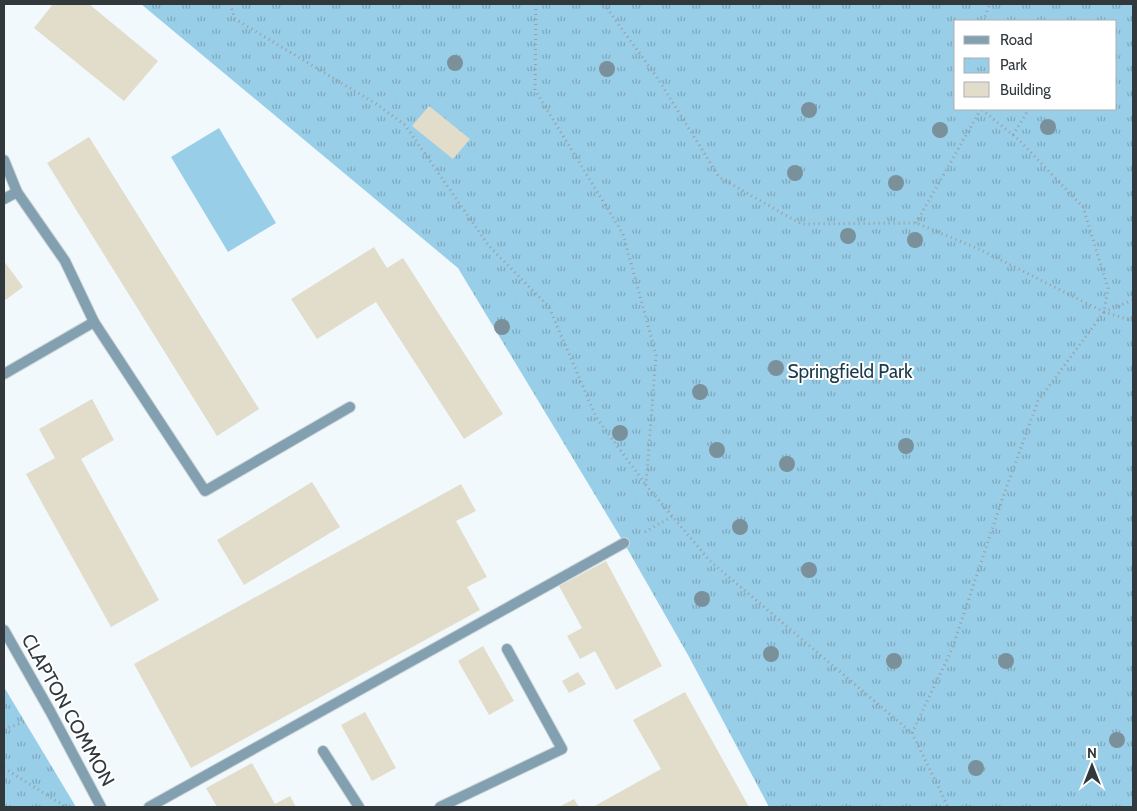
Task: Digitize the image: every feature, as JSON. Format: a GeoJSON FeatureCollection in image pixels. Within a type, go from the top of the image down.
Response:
{"type":"FeatureCollection","features":[{"type":"Feature","properties":{"kind":"street"},"geometry":{"type":"LineString","coordinates":[[4,160],[17,192],[65,261],[94,322],[205,490],[350,407]]}},
{"type":"Feature","properties":{"kind":"street"},"geometry":{"type":"LineString","coordinates":[[4,199],[17,192]]}},
{"type":"Feature","properties":{"kind":"street"},"geometry":{"type":"LineString","coordinates":[[4,374],[94,322]]}},
{"type":"Feature","properties":{"kind":"street"},"geometry":{"type":"LineString","coordinates":[[149,807],[624,543]]}},
{"type":"Feature","properties":{"kind":"street","name":"CLAPTON COMMON"},"geometry":{"type":"LineString","coordinates":[[4,630],[102,807]]}},
{"type":"Feature","properties":{"kind":"street"},"geometry":{"type":"LineString","coordinates":[[440,807],[562,749],[507,648]]}},
{"type":"Feature","properties":{"kind":"street"},"geometry":{"type":"LineString","coordinates":[[323,750],[359,807]]}},
{"type":"Feature","properties":{"kind":"path"},"geometry":{"type":"LineString","coordinates":[[230,4],[235,19],[378,105],[405,125],[489,246],[549,307],[596,417],[646,486],[710,561],[912,733],[948,807]]}},
{"type":"Feature","properties":{"kind":"path"},"geometry":{"type":"LineString","coordinates":[[536,4],[535,90],[623,234],[656,355],[646,486]]}},
{"type":"Feature","properties":{"kind":"path"},"geometry":{"type":"LineString","coordinates":[[604,4],[658,79],[719,177],[801,224],[916,223],[979,249],[1104,312],[1133,321]]}},
{"type":"Feature","properties":{"kind":"path"},"geometry":{"type":"LineString","coordinates":[[982,20],[990,4]]}},
{"type":"Feature","properties":{"kind":"path"},"geometry":{"type":"LineString","coordinates":[[916,223],[980,110]]}},
{"type":"Feature","properties":{"kind":"path"},"geometry":{"type":"LineString","coordinates":[[912,733],[952,648],[1002,497],[1038,401],[1104,312],[1108,288],[1083,207],[1013,136],[982,110]]}},
{"type":"Feature","properties":{"kind":"path"},"geometry":{"type":"LineString","coordinates":[[1013,136],[1028,110]]}},
{"type":"Feature","properties":{"kind":"path"},"geometry":{"type":"LineString","coordinates":[[1104,312],[1133,300]]}},
{"type":"Feature","properties":{"kind":"path"},"geometry":{"type":"LineString","coordinates":[[624,543],[673,516]]}},
{"type":"Feature","properties":{"kind":"path"},"geometry":{"type":"LineString","coordinates":[[4,768],[66,807]]}},
{"type":"Feature","properties":{"kind":"green space","name":"Springfield Park"},"geometry":{"type":"Polygon","coordinates":[[[141,4],[1133,4],[1133,807],[769,807],[688,655],[624,543],[458,268],[141,4]]]}},
{"type":"Feature","properties":{"kind":"green space"},"geometry":{"type":"Polygon","coordinates":[[[219,128],[276,223],[228,252],[171,157],[219,128]]]}},
{"type":"Feature","properties":{"kind":"green space"},"geometry":{"type":"Polygon","coordinates":[[[4,687],[76,807],[4,807],[4,687]]]}},
{"type":"Feature","properties":{"kind":"building"},"geometry":{"type":"Polygon","coordinates":[[[53,4],[89,4],[158,61],[124,101],[34,28],[53,4]]]}},
{"type":"Feature","properties":{"kind":"building"},"geometry":{"type":"Polygon","coordinates":[[[429,106],[470,139],[453,159],[412,126],[429,106]]]}},
{"type":"Feature","properties":{"kind":"building"},"geometry":{"type":"Polygon","coordinates":[[[89,137],[259,409],[217,436],[47,163],[89,137]]]}},
{"type":"Feature","properties":{"kind":"building"},"geometry":{"type":"Polygon","coordinates":[[[374,247],[387,268],[403,258],[503,414],[464,439],[376,302],[317,339],[291,299],[374,247]]]}},
{"type":"Feature","properties":{"kind":"building"},"geometry":{"type":"Polygon","coordinates":[[[4,261],[23,287],[4,301],[4,261]]]}},
{"type":"Feature","properties":{"kind":"building"},"geometry":{"type":"Polygon","coordinates":[[[92,399],[114,440],[81,459],[159,600],[111,627],[26,474],[55,458],[39,429],[92,399]]]}},
{"type":"Feature","properties":{"kind":"building"},"geometry":{"type":"Polygon","coordinates":[[[312,482],[340,527],[244,585],[217,540],[312,482]]]}},
{"type":"Feature","properties":{"kind":"building"},"geometry":{"type":"Polygon","coordinates":[[[461,484],[476,511],[456,521],[487,577],[467,587],[480,610],[191,768],[134,664],[461,484]]]}},
{"type":"Feature","properties":{"kind":"building"},"geometry":{"type":"Polygon","coordinates":[[[606,561],[662,666],[616,690],[595,651],[580,659],[567,636],[582,628],[559,586],[606,561]]]}},
{"type":"Feature","properties":{"kind":"building"},"geometry":{"type":"Polygon","coordinates":[[[483,646],[514,701],[489,715],[458,661],[483,646]]]}},
{"type":"Feature","properties":{"kind":"building"},"geometry":{"type":"Polygon","coordinates":[[[578,672],[586,684],[569,693],[562,681],[578,672]]]}},
{"type":"Feature","properties":{"kind":"building"},"geometry":{"type":"Polygon","coordinates":[[[685,692],[749,807],[593,807],[661,769],[633,720],[685,692]]]}},
{"type":"Feature","properties":{"kind":"building"},"geometry":{"type":"Polygon","coordinates":[[[365,712],[396,768],[372,781],[341,725],[365,712]]]}},
{"type":"Feature","properties":{"kind":"building"},"geometry":{"type":"Polygon","coordinates":[[[252,763],[275,804],[290,796],[296,807],[217,807],[206,788],[252,763]]]}},
{"type":"Feature","properties":{"kind":"building"},"geometry":{"type":"Polygon","coordinates":[[[574,799],[579,807],[559,807],[574,799]]]}}]}
